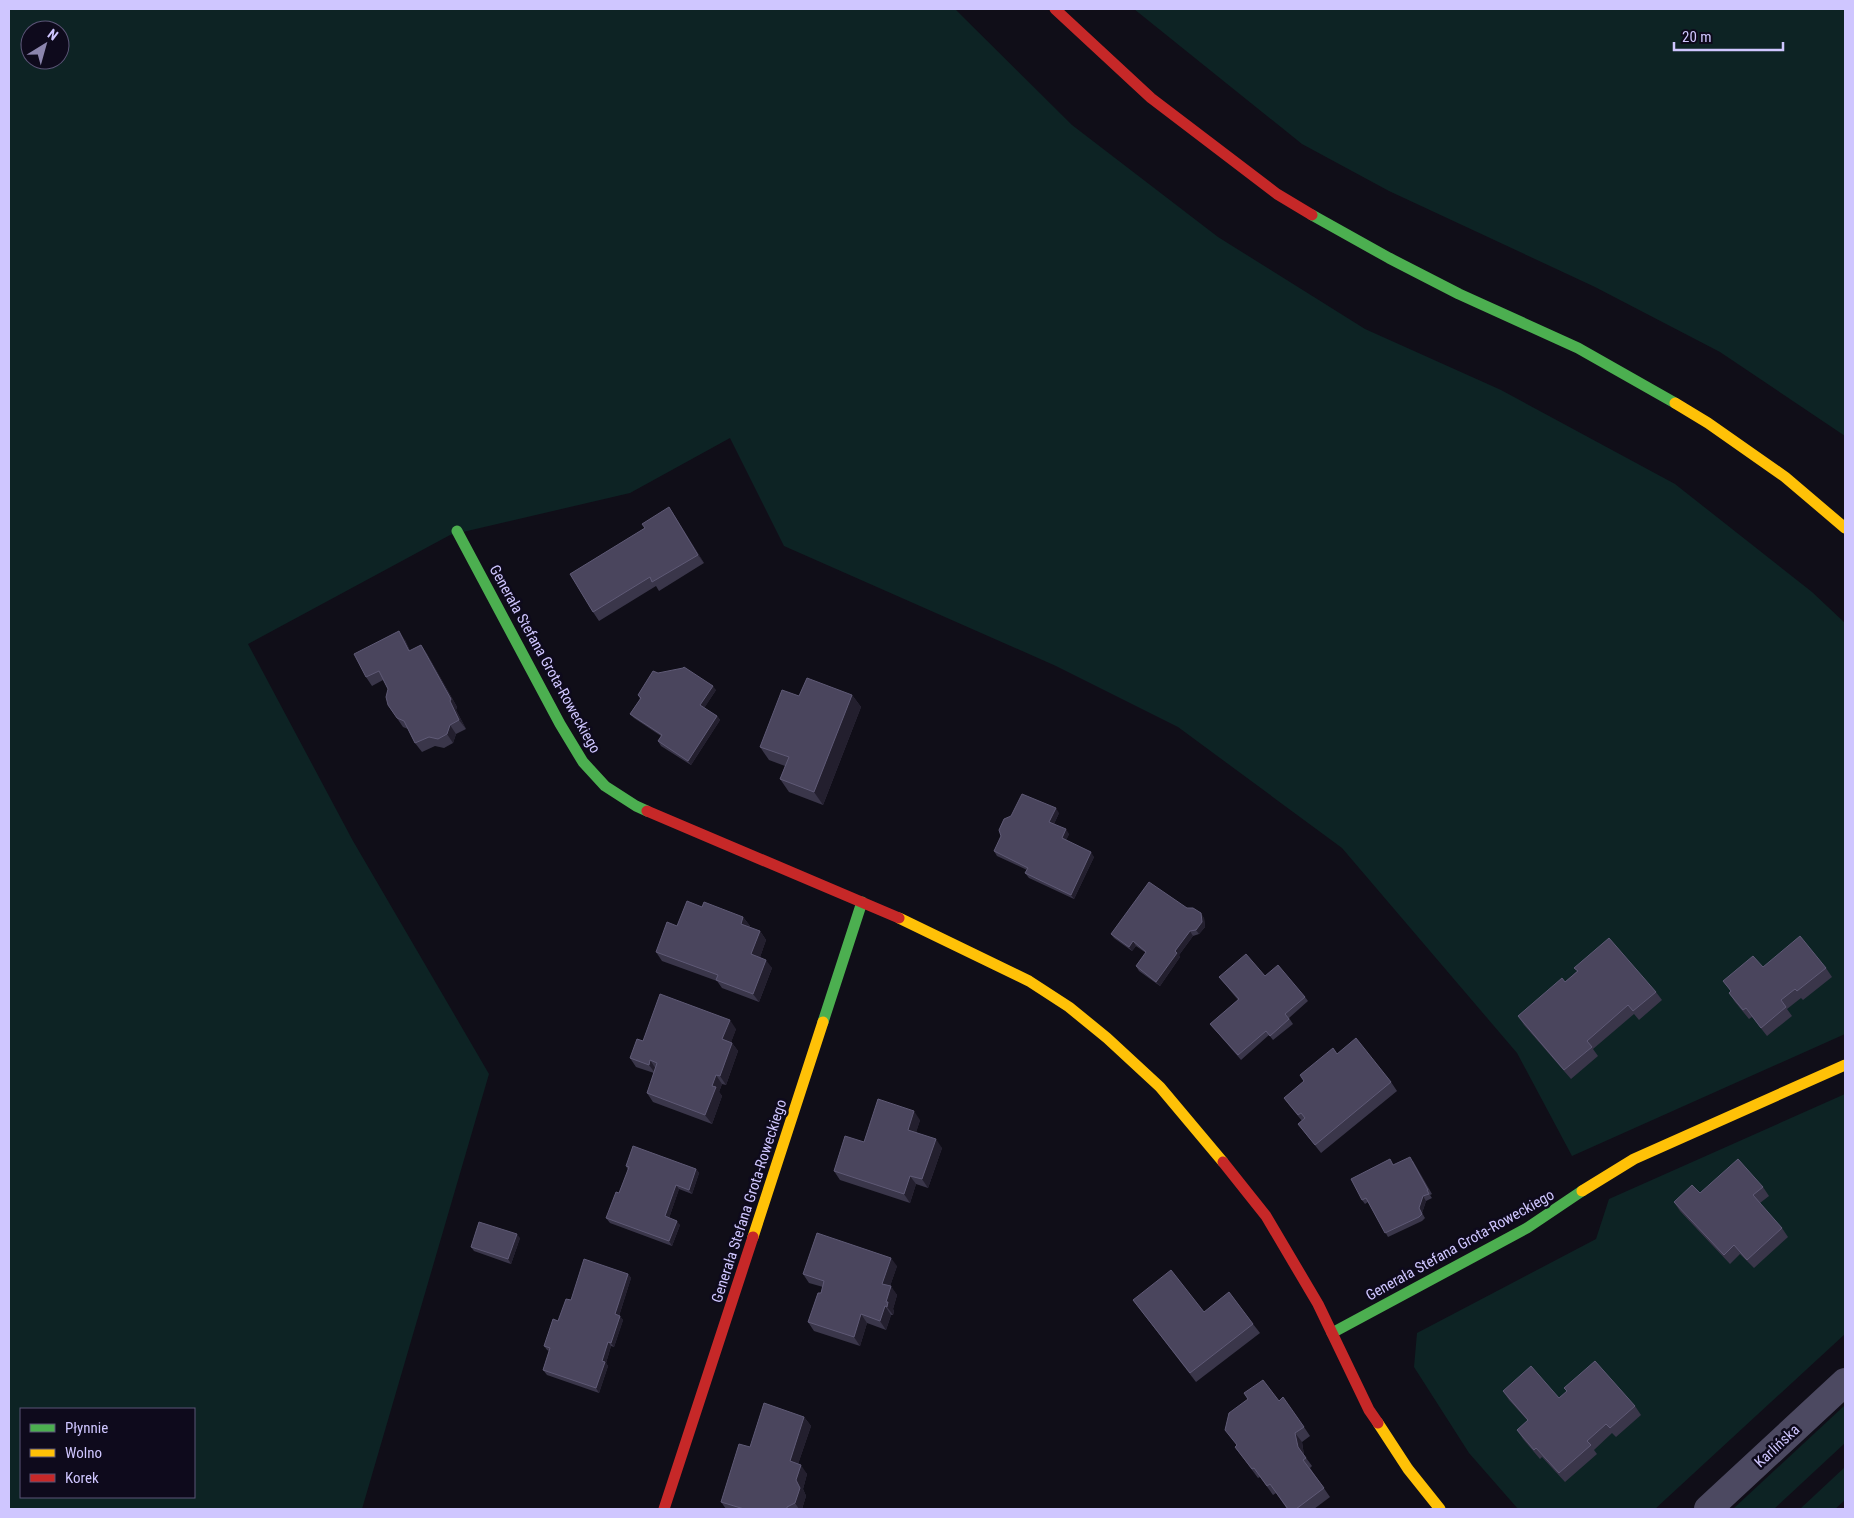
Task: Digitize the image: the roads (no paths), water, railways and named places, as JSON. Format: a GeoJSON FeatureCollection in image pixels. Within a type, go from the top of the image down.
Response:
{"type":"FeatureCollection","features":[{"type":"Feature","properties":{"kind":"street"},"geometry":{"type":"LineString","coordinates":[[1054,9],[1151,98],[1212,146],[1278,194],[1388,258],[1459,294],[1578,348],[1628,375],[1708,423],[1785,477],[1845,528]]}},
{"type":"Feature","properties":{"kind":"street","name":"Generała Stefana Grota-Roweckiego"},"geometry":{"type":"LineString","coordinates":[[457,531],[564,731],[583,762],[605,786],[624,800],[656,815],[912,924],[1042,989],[1084,1019],[1160,1087],[1247,1190],[1266,1216],[1318,1304],[1358,1389],[1387,1439],[1440,1509]]}},
{"type":"Feature","properties":{"kind":"street","name":"Generała Stefana Grota-Roweckiego"},"geometry":{"type":"LineString","coordinates":[[664,1509],[862,902]]}},
{"type":"Feature","properties":{"kind":"street","name":"Generała Stefana Grota-Roweckiego"},"geometry":{"type":"LineString","coordinates":[[1332,1333],[1527,1228],[1556,1211],[1613,1169],[1845,1065]]}},
{"type":"Feature","properties":{"kind":"street","name":"Karlińska"},"geometry":{"type":"LineString","coordinates":[[1708,1509],[1845,1382]]}}]}
